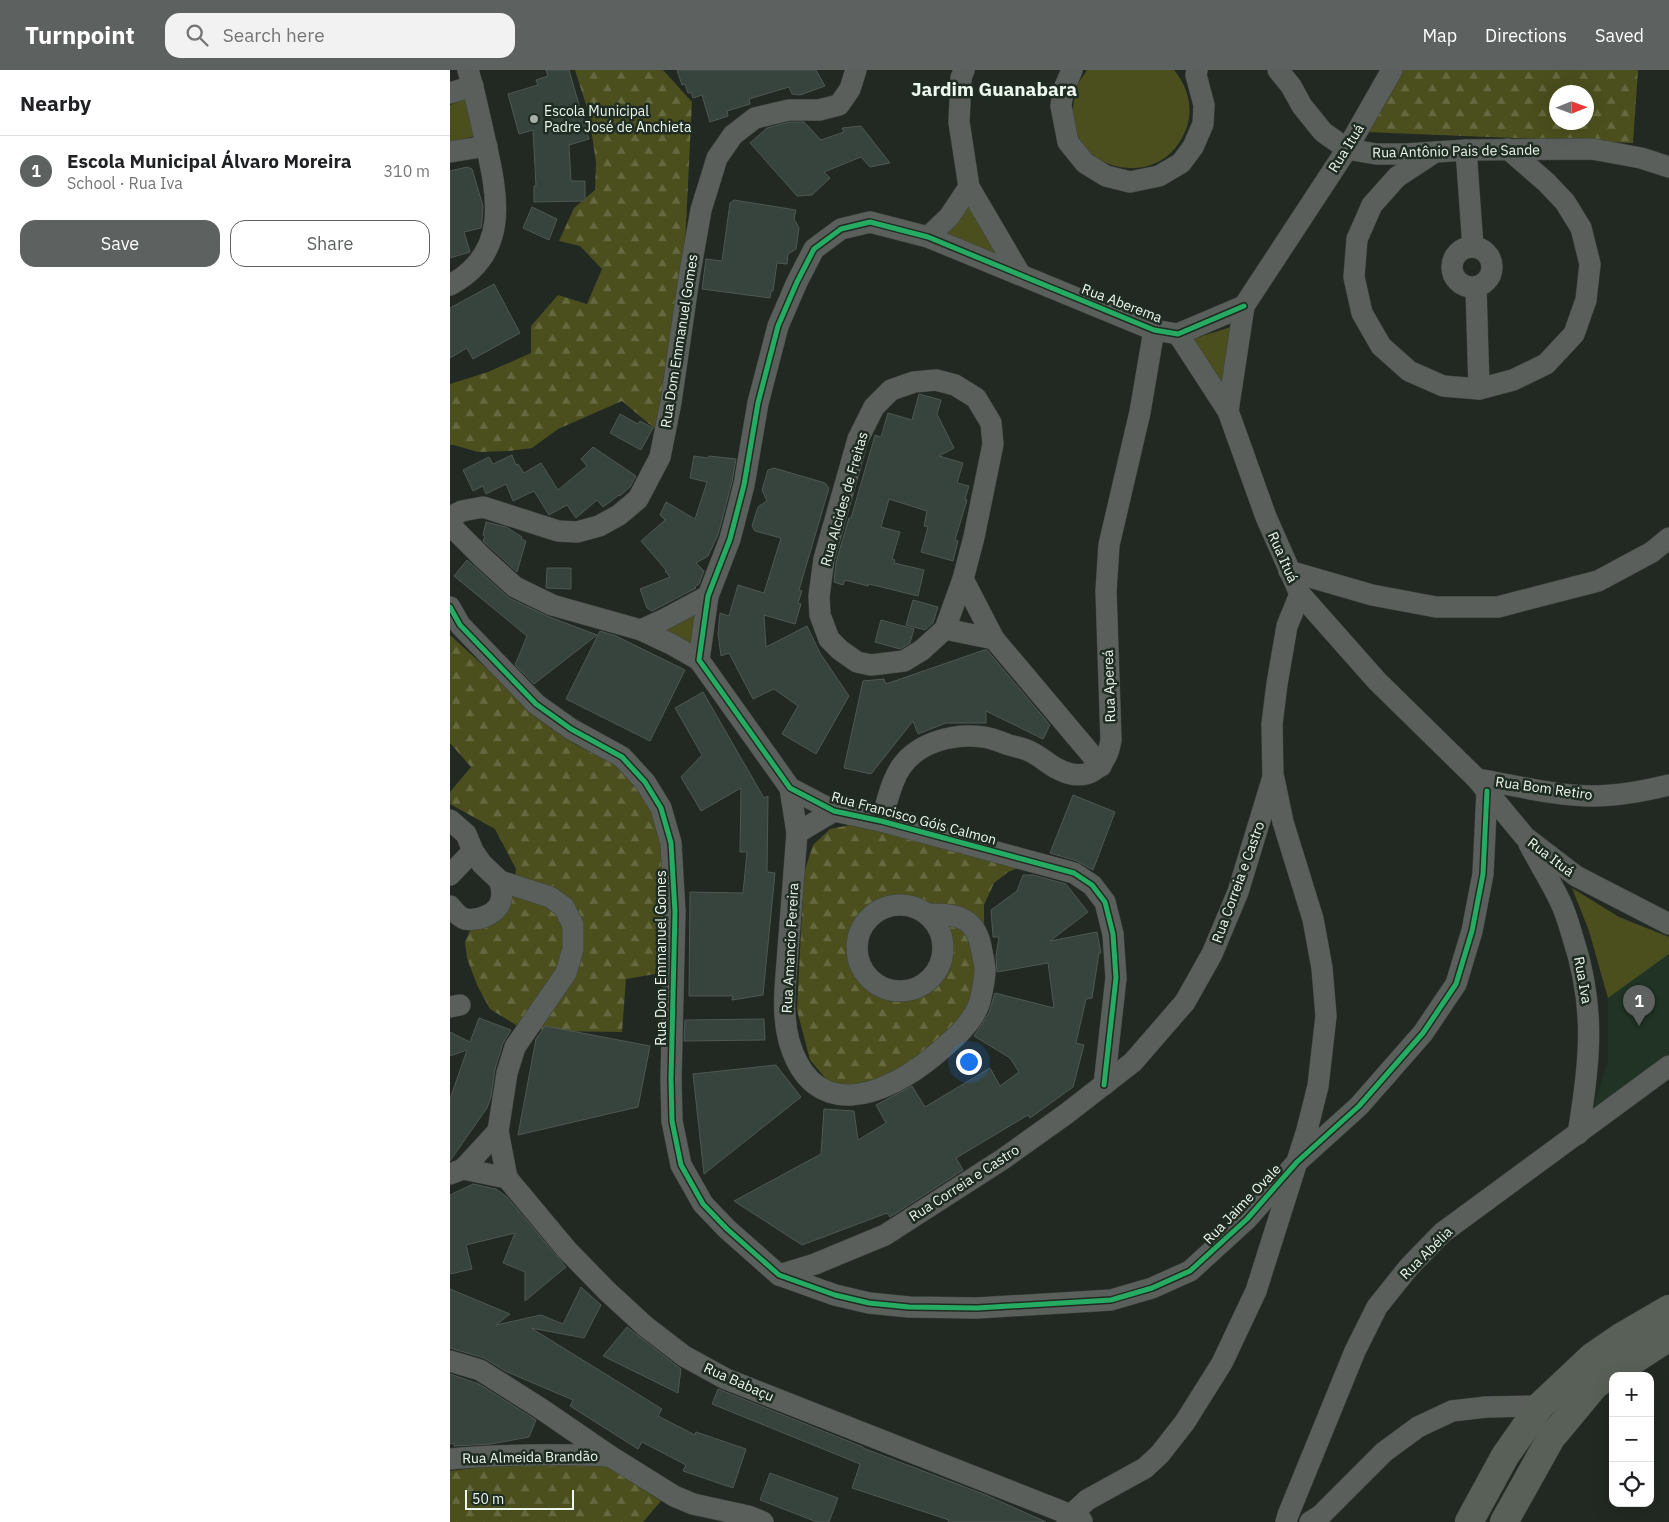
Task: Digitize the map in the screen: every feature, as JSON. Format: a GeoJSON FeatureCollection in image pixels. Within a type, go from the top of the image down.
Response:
{"type":"FeatureCollection","features":[{"type":"Feature","properties":{"kind":"main road"},"geometry":{"type":"LineString","coordinates":[[1469,1522],[1505,1456],[1540,1406],[1592,1357],[1621,1337],[1669,1309]]}},
{"type":"Feature","properties":{"kind":"main road"},"geometry":{"type":"LineString","coordinates":[[1504,1522],[1550,1438],[1595,1385],[1667,1342]]}},
{"type":"Feature","properties":{"kind":"street","name":"Rua Dom Emmanuel Gomes"},"geometry":{"type":"LineString","coordinates":[[450,517],[462,510],[483,507],[558,531],[577,532],[599,526],[619,515],[638,499],[660,457],[671,402],[700,210],[718,158],[734,135],[755,118],[789,110],[819,110],[839,105],[850,89],[856,70]]}},
{"type":"Feature","properties":{"kind":"street"},"geometry":{"type":"LineString","coordinates":[[964,70],[961,78],[959,122],[969,187],[1020,274]]}},
{"type":"Feature","properties":{"kind":"street"},"geometry":{"type":"LineString","coordinates":[[1072,70],[1063,91],[1060,106],[1068,142],[1085,163],[1106,176],[1130,182],[1160,176],[1181,163],[1194,147],[1203,124],[1204,105],[1195,72]]}},
{"type":"Feature","properties":{"kind":"street","name":"Rua Antônio Pais de Sande"},"geometry":{"type":"LineString","coordinates":[[1278,70],[1291,86],[1302,106],[1323,132],[1347,149],[1376,154],[1508,149],[1592,149],[1641,158],[1669,167]]}},
{"type":"Feature","properties":{"kind":"street","name":"Rua Ituá"},"geometry":{"type":"LineString","coordinates":[[1392,70],[1347,149],[1244,306],[1228,410],[1266,517],[1300,594],[1377,681],[1482,785],[1525,837],[1576,876],[1669,924]]}},
{"type":"Feature","properties":{"kind":"street"},"geometry":{"type":"LineString","coordinates":[[450,93],[473,75],[494,178],[496,210],[493,237],[480,262],[465,277],[450,285]]}},
{"type":"Feature","properties":{"kind":"street"},"geometry":{"type":"LineString","coordinates":[[450,152],[486,146]]}},
{"type":"Feature","properties":{"kind":"street"},"geometry":{"type":"LineString","coordinates":[[1435,152],[1397,177],[1372,205],[1357,239],[1354,277],[1362,313],[1381,346],[1409,371],[1417,375],[1443,386],[1479,389],[1513,380],[1546,364],[1574,334],[1586,300],[1590,264],[1581,228],[1565,202],[1546,182],[1508,149]]}},
{"type":"Feature","properties":{"kind":"street"},"geometry":{"type":"LineString","coordinates":[[1466,150],[1472,247]]}},
{"type":"Feature","properties":{"kind":"street"},"geometry":{"type":"LineString","coordinates":[[928,238],[949,217],[969,187]]}},
{"type":"Feature","properties":{"kind":"street"},"geometry":{"type":"LineString","coordinates":[[450,525],[515,587],[552,605],[640,630],[671,644],[699,660],[708,596],[733,530],[744,485],[758,403],[778,326],[814,249],[841,229],[870,222],[928,238],[1020,274]]}},
{"type":"Feature","properties":{"kind":"street"},"geometry":{"type":"LineString","coordinates":[[1478,248],[1489,256],[1493,270],[1490,278],[1485,284],[1476,287],[1465,286],[1454,277],[1452,270],[1453,260],[1462,249],[1478,248]]}},
{"type":"Feature","properties":{"kind":"street","name":"Rua Aberema"},"geometry":{"type":"LineString","coordinates":[[1020,274],[1154,330],[1178,334]]}},
{"type":"Feature","properties":{"kind":"street"},"geometry":{"type":"LineString","coordinates":[[1476,287],[1479,389]]}},
{"type":"Feature","properties":{"kind":"street"},"geometry":{"type":"LineString","coordinates":[[1228,410],[1178,334],[1244,306]]}},
{"type":"Feature","properties":{"kind":"street","name":"Rua Apereá"},"geometry":{"type":"LineString","coordinates":[[1102,766],[1109,753],[1111,740],[1106,592],[1110,545],[1140,412],[1154,330]]}},
{"type":"Feature","properties":{"kind":"street","name":"Rua Alcides de Freitas"},"geometry":{"type":"LineString","coordinates":[[936,380],[955,385],[976,398],[991,423],[993,444],[974,537],[963,579],[945,629],[922,650],[904,661],[871,665],[857,662],[840,650],[829,639],[820,616],[819,596],[824,560],[858,439],[874,407],[891,390],[914,382],[936,380]]}},
{"type":"Feature","properties":{"kind":"street"},"geometry":{"type":"LineString","coordinates":[[1290,571],[1372,595],[1436,607],[1498,607],[1598,581],[1652,552],[1669,538]]}},
{"type":"Feature","properties":{"kind":"street"},"geometry":{"type":"LineString","coordinates":[[881,821],[893,780],[901,766],[927,745],[949,737],[984,737],[1031,752],[1057,769],[1073,775],[1088,775],[1102,766],[994,639],[963,579]]}},
{"type":"Feature","properties":{"kind":"street","name":"Rua Correia e Castro"},"geometry":{"type":"LineString","coordinates":[[780,1275],[824,1260],[885,1234],[1003,1159],[1133,1062],[1185,1002],[1212,954],[1238,892],[1273,777],[1272,724],[1277,684],[1287,626],[1300,594]]}},
{"type":"Feature","properties":{"kind":"street"},"geometry":{"type":"LineString","coordinates":[[640,630],[708,596]]}},
{"type":"Feature","properties":{"kind":"street","name":"Rua Dom Emmanuel Gomes"},"geometry":{"type":"LineString","coordinates":[[450,607],[460,625],[536,704],[571,729],[622,757],[645,782],[661,808],[671,843],[675,902],[671,1079],[672,1121],[680,1165],[703,1204],[727,1230],[780,1275]]}},
{"type":"Feature","properties":{"kind":"street"},"geometry":{"type":"LineString","coordinates":[[945,629],[994,639]]}},
{"type":"Feature","properties":{"kind":"street","name":"Rua Francisco Góis Calmon"},"geometry":{"type":"LineString","coordinates":[[699,660],[790,788],[834,811],[881,821],[1074,873],[1092,885],[1105,902],[1113,934],[1116,978],[1104,1085]]}},
{"type":"Feature","properties":{"kind":"street"},"geometry":{"type":"LineString","coordinates":[[1074,1520],[1087,1500],[1145,1468],[1160,1454],[1185,1422],[1222,1363],[1256,1290],[1297,1162],[1318,1086],[1326,1016],[1322,968],[1313,919],[1285,830],[1273,777]]}},
{"type":"Feature","properties":{"kind":"street","name":"Rua Bom Retiro"},"geometry":{"type":"LineString","coordinates":[[1482,785],[1592,796],[1650,790],[1669,785]]}},
{"type":"Feature","properties":{"kind":"street","name":"Rua Jaime Ovale"},"geometry":{"type":"LineString","coordinates":[[780,1275],[844,1297],[869,1303],[909,1307],[976,1308],[1111,1300],[1152,1288],[1190,1271],[1247,1219],[1297,1162],[1359,1106],[1423,1032],[1456,984],[1472,931],[1484,874],[1482,785]]}},
{"type":"Feature","properties":{"kind":"street","name":"Rua Amancio Pereira"},"geometry":{"type":"LineString","coordinates":[[790,788],[797,833],[784,1010],[789,1041],[802,1070],[820,1089],[842,1096],[867,1093],[891,1085],[919,1068],[960,1035],[978,1007],[985,971],[981,944],[976,929],[965,920],[950,914],[928,914],[915,906],[900,904],[878,909],[866,919],[857,937],[856,952],[863,972],[873,983],[892,992],[908,991],[922,986],[934,976],[942,959],[943,944],[939,929],[928,914]]}},
{"type":"Feature","properties":{"kind":"street"},"geometry":{"type":"LineString","coordinates":[[797,833],[834,811]]}},
{"type":"Feature","properties":{"kind":"street"},"geometry":{"type":"LineString","coordinates":[[450,820],[466,834],[473,851],[482,864],[500,881],[550,897],[564,907],[573,924],[573,949],[566,973],[515,1047],[507,1073],[498,1131],[508,1178],[457,1171]]}},
{"type":"Feature","properties":{"kind":"street","name":"Rua Iva"},"geometry":{"type":"LineString","coordinates":[[1525,837],[1561,902],[1581,962],[1588,999],[1590,1037],[1587,1084],[1578,1134]]}},
{"type":"Feature","properties":{"kind":"street"},"geometry":{"type":"LineString","coordinates":[[450,875],[473,851]]}},
{"type":"Feature","properties":{"kind":"street"},"geometry":{"type":"LineString","coordinates":[[450,906],[454,912],[465,919],[487,916],[499,906],[502,892],[500,881]]}},
{"type":"Feature","properties":{"kind":"street","name":"Rua Abélia"},"geometry":{"type":"LineString","coordinates":[[1286,1522],[1352,1360],[1377,1307],[1409,1267],[1442,1233],[1669,1066]]}},
{"type":"Feature","properties":{"kind":"street"},"geometry":{"type":"LineString","coordinates":[[457,1171],[498,1131]]}},
{"type":"Feature","properties":{"kind":"street","name":"Rua Babaçu"},"geometry":{"type":"LineString","coordinates":[[508,1178],[567,1250],[607,1291],[645,1326],[684,1356],[726,1379],[1074,1520]]}},
{"type":"Feature","properties":{"kind":"street"},"geometry":{"type":"LineString","coordinates":[[450,1361],[480,1370],[674,1496],[693,1504],[748,1516],[763,1522]]}},
{"type":"Feature","properties":{"kind":"street"},"geometry":{"type":"LineString","coordinates":[[1310,1522],[1321,1515],[1384,1452],[1418,1427],[1452,1411],[1486,1407],[1540,1406]]}},
{"type":"Feature","properties":{"kind":"street","name":"Rua Almeida Brandão"},"geometry":{"type":"LineString","coordinates":[[450,1459],[497,1455],[550,1454],[610,1456]]}},
{"type":"Feature","properties":{"kind":"street"},"geometry":{"type":"LineString","coordinates":[[693,1504],[712,1522]]}},
{"type":"Feature","properties":{"kind":"shaded area"},"geometry":{"type":"Polygon","coordinates":[[[1669,954],[1669,1054],[1591,1115],[1608,1061],[1608,998],[1669,954]]]}},
{"type":"Feature","properties":{"kind":"green space"},"geometry":{"type":"Polygon","coordinates":[[[575,70],[663,70],[692,102],[684,266],[661,434],[622,401],[558,429],[532,448],[478,452],[450,445],[450,384],[488,372],[531,353],[531,326],[558,295],[587,304],[602,269],[580,246],[559,241],[574,208],[595,190],[596,163],[589,114],[575,70]]]}},
{"type":"Feature","properties":{"kind":"green space"},"geometry":{"type":"Polygon","coordinates":[[[1087,70],[1174,70],[1185,88],[1190,109],[1188,123],[1177,146],[1159,161],[1139,168],[1118,167],[1099,159],[1083,145],[1074,125],[1076,89],[1087,70]]]}},
{"type":"Feature","properties":{"kind":"green space"},"geometry":{"type":"Polygon","coordinates":[[[1401,70],[1638,70],[1633,143],[1366,132],[1401,70]]]}},
{"type":"Feature","properties":{"kind":"green space"},"geometry":{"type":"Polygon","coordinates":[[[468,98],[475,136],[450,142],[450,105],[468,98]]]}},
{"type":"Feature","properties":{"kind":"green space"},"geometry":{"type":"Polygon","coordinates":[[[968,202],[1002,260],[947,234],[968,202]]]}},
{"type":"Feature","properties":{"kind":"green space"},"geometry":{"type":"Polygon","coordinates":[[[1234,326],[1222,384],[1193,339],[1234,326]]]}},
{"type":"Feature","properties":{"kind":"green space"},"geometry":{"type":"Polygon","coordinates":[[[695,608],[692,649],[657,630],[695,608]]]}},
{"type":"Feature","properties":{"kind":"green space"},"geometry":{"type":"Polygon","coordinates":[[[450,635],[542,719],[576,745],[626,766],[652,806],[664,851],[666,895],[655,974],[626,979],[622,1032],[550,1031],[516,1025],[490,1009],[477,985],[467,958],[465,942],[471,928],[502,914],[512,898],[516,869],[495,829],[450,804],[450,792],[471,767],[450,743],[450,635]]]}},
{"type":"Feature","properties":{"kind":"green space"},"geometry":{"type":"Polygon","coordinates":[[[855,824],[1024,865],[1008,872],[994,883],[984,905],[984,926],[909,898],[886,899],[868,908],[856,922],[850,940],[850,960],[857,977],[873,992],[901,1001],[929,992],[937,984],[947,968],[950,954],[948,939],[942,921],[959,926],[972,937],[979,967],[969,1006],[947,1033],[917,1058],[887,1078],[843,1087],[827,1080],[810,1060],[797,1010],[804,873],[813,845],[830,829],[855,824]]]}},
{"type":"Feature","properties":{"kind":"green space"},"geometry":{"type":"Polygon","coordinates":[[[1572,888],[1619,917],[1669,937],[1669,954],[1608,998],[1589,931],[1572,888]]]}},
{"type":"Feature","properties":{"kind":"green space"},"geometry":{"type":"Polygon","coordinates":[[[525,1462],[602,1463],[661,1501],[643,1522],[450,1522],[450,1471],[525,1462]]]}},
{"type":"Feature","properties":{"kind":"building"},"geometry":{"type":"Polygon","coordinates":[[[546,70],[569,70],[589,139],[569,145],[571,181],[585,181],[585,201],[534,202],[534,186],[536,186],[533,130],[519,134],[508,94],[538,85],[536,80],[548,76],[546,70]]]}},
{"type":"Feature","properties":{"kind":"building"},"geometry":{"type":"Polygon","coordinates":[[[677,70],[816,70],[825,86],[800,95],[792,94],[789,87],[749,99],[750,104],[727,111],[728,116],[710,122],[702,95],[693,98],[691,92],[688,93],[685,84],[682,85],[677,70]]]}},
{"type":"Feature","properties":{"kind":"building"},"geometry":{"type":"Polygon","coordinates":[[[790,122],[804,122],[821,140],[844,132],[842,128],[861,126],[890,163],[870,167],[861,157],[824,172],[830,178],[812,195],[797,196],[750,143],[767,128],[790,122]]]}},
{"type":"Feature","properties":{"kind":"building"},"geometry":{"type":"Polygon","coordinates":[[[467,167],[472,169],[483,206],[481,228],[464,232],[470,252],[450,258],[450,171],[467,167]]]}},
{"type":"Feature","properties":{"kind":"building"},"geometry":{"type":"Polygon","coordinates":[[[734,200],[796,210],[794,219],[799,228],[796,249],[788,254],[787,264],[777,263],[773,291],[771,291],[770,298],[702,289],[706,259],[722,261],[730,203],[734,200]]]}},
{"type":"Feature","properties":{"kind":"building"},"geometry":{"type":"Polygon","coordinates":[[[532,207],[557,219],[549,240],[523,228],[532,207]]]}},
{"type":"Feature","properties":{"kind":"building"},"geometry":{"type":"Polygon","coordinates":[[[494,284],[520,333],[473,359],[467,348],[450,358],[450,308],[494,284]]]}},
{"type":"Feature","properties":{"kind":"building"},"geometry":{"type":"Polygon","coordinates":[[[919,394],[941,400],[937,414],[954,448],[939,456],[963,463],[957,483],[969,486],[965,499],[967,500],[955,540],[958,541],[953,561],[921,552],[928,527],[924,526],[927,511],[889,499],[881,527],[900,532],[892,559],[895,560],[894,563],[924,570],[918,596],[845,580],[843,585],[834,582],[836,562],[875,435],[881,437],[888,413],[912,420],[919,394]]]}},
{"type":"Feature","properties":{"kind":"building"},"geometry":{"type":"Polygon","coordinates":[[[620,414],[638,424],[640,421],[653,428],[641,450],[610,433],[620,414]]]}},
{"type":"Feature","properties":{"kind":"building"},"geometry":{"type":"Polygon","coordinates":[[[593,447],[636,476],[630,487],[620,496],[603,507],[597,500],[576,518],[567,505],[549,515],[534,491],[513,501],[506,484],[486,494],[483,486],[473,491],[463,470],[489,457],[493,464],[512,455],[516,465],[518,464],[524,473],[541,463],[558,490],[587,466],[581,459],[593,447]]]}},
{"type":"Feature","properties":{"kind":"building"},"geometry":{"type":"Polygon","coordinates":[[[694,456],[736,459],[718,535],[708,556],[696,563],[704,571],[696,588],[652,611],[647,608],[640,589],[670,577],[641,541],[665,520],[660,515],[666,502],[695,519],[707,482],[690,478],[694,456]]]}},
{"type":"Feature","properties":{"kind":"building"},"geometry":{"type":"Polygon","coordinates":[[[774,468],[825,483],[829,488],[799,590],[802,591],[798,603],[801,604],[795,624],[764,615],[766,647],[807,626],[820,653],[849,696],[816,754],[782,734],[798,706],[774,689],[753,699],[729,653],[721,656],[718,634],[720,613],[729,616],[738,585],[764,593],[781,538],[755,531],[752,526],[758,507],[767,501],[762,490],[768,470],[774,468]]]}},
{"type":"Feature","properties":{"kind":"building"},"geometry":{"type":"Polygon","coordinates":[[[486,522],[506,527],[526,541],[517,572],[483,541],[486,522]]]}},
{"type":"Feature","properties":{"kind":"building"},"geometry":{"type":"Polygon","coordinates":[[[467,560],[509,598],[547,616],[597,635],[534,684],[515,665],[527,636],[454,576],[467,560]]]}},
{"type":"Feature","properties":{"kind":"building"},"geometry":{"type":"Polygon","coordinates":[[[547,568],[571,568],[571,589],[546,588],[547,568]]]}},
{"type":"Feature","properties":{"kind":"building"},"geometry":{"type":"Polygon","coordinates":[[[913,600],[938,607],[933,623],[925,630],[906,625],[913,600]]]}},
{"type":"Feature","properties":{"kind":"building"},"geometry":{"type":"Polygon","coordinates":[[[881,620],[914,629],[910,643],[900,649],[875,642],[881,620]]]}},
{"type":"Feature","properties":{"kind":"building"},"geometry":{"type":"Polygon","coordinates":[[[600,631],[616,636],[685,670],[650,741],[566,699],[600,631]]]}},
{"type":"Feature","properties":{"kind":"building"},"geometry":{"type":"Polygon","coordinates":[[[987,650],[1050,725],[1043,739],[986,711],[986,723],[946,723],[918,734],[913,721],[871,774],[844,768],[863,681],[884,679],[886,684],[987,650]]]}},
{"type":"Feature","properties":{"kind":"building"},"geometry":{"type":"Polygon","coordinates":[[[703,692],[764,798],[768,796],[767,872],[775,873],[763,995],[732,1000],[733,996],[689,996],[690,892],[743,893],[747,852],[740,852],[741,788],[701,811],[681,777],[702,755],[675,708],[703,692]]]}},
{"type":"Feature","properties":{"kind":"building"},"geometry":{"type":"Polygon","coordinates":[[[1073,795],[1115,812],[1093,870],[1077,861],[1050,853],[1073,795]]]}},
{"type":"Feature","properties":{"kind":"building"},"geometry":{"type":"Polygon","coordinates":[[[1023,875],[1033,875],[1066,884],[1088,912],[1050,941],[1097,932],[1101,953],[1099,953],[1092,998],[1086,999],[1076,1043],[1084,1045],[1073,1087],[1030,1118],[1028,1115],[956,1158],[963,1170],[890,1217],[887,1213],[802,1245],[734,1201],[821,1154],[824,1109],[854,1111],[858,1140],[886,1123],[876,1105],[912,1086],[925,1107],[990,1068],[1000,1086],[1019,1072],[1010,1058],[974,1036],[989,1013],[995,993],[1054,1008],[1048,963],[997,972],[996,956],[999,937],[993,937],[991,910],[1017,891],[1023,875]]]}},
{"type":"Feature","properties":{"kind":"building"},"geometry":{"type":"Polygon","coordinates":[[[479,1018],[511,1030],[503,1043],[495,1069],[491,1097],[487,1108],[450,1161],[450,1099],[467,1050],[450,1056],[450,1032],[470,1042],[479,1018]]]}},
{"type":"Feature","properties":{"kind":"building"},"geometry":{"type":"Polygon","coordinates":[[[764,1019],[765,1040],[684,1041],[685,1020],[764,1019]]]}},
{"type":"Feature","properties":{"kind":"building"},"geometry":{"type":"Polygon","coordinates":[[[545,1026],[650,1046],[638,1107],[518,1135],[536,1039],[545,1026]]]}},
{"type":"Feature","properties":{"kind":"building"},"geometry":{"type":"Polygon","coordinates":[[[776,1065],[801,1097],[704,1174],[693,1074],[776,1065]]]}},
{"type":"Feature","properties":{"kind":"building"},"geometry":{"type":"Polygon","coordinates":[[[473,1184],[496,1189],[507,1197],[566,1267],[525,1301],[525,1272],[503,1263],[515,1233],[466,1245],[472,1269],[450,1274],[450,1195],[473,1184]]]}},
{"type":"Feature","properties":{"kind":"building"},"geometry":{"type":"Polygon","coordinates":[[[581,1287],[601,1305],[584,1338],[531,1328],[662,1409],[658,1416],[695,1435],[696,1432],[746,1449],[733,1488],[683,1471],[686,1465],[642,1442],[638,1449],[570,1406],[573,1400],[505,1371],[484,1358],[450,1348],[450,1289],[510,1314],[496,1325],[541,1315],[563,1324],[581,1287]]]}},
{"type":"Feature","properties":{"kind":"building"},"geometry":{"type":"Polygon","coordinates":[[[627,1327],[681,1369],[678,1393],[603,1356],[627,1327]]]}},
{"type":"Feature","properties":{"kind":"building"},"geometry":{"type":"Polygon","coordinates":[[[450,1374],[479,1384],[536,1420],[529,1437],[491,1444],[454,1446],[454,1443],[450,1444],[450,1374]]]}},
{"type":"Feature","properties":{"kind":"building"},"geometry":{"type":"Polygon","coordinates":[[[718,1389],[863,1448],[986,1495],[1046,1522],[948,1522],[949,1520],[852,1488],[860,1464],[712,1404],[718,1389]]]}},
{"type":"Feature","properties":{"kind":"building"},"geometry":{"type":"Polygon","coordinates":[[[770,1473],[838,1498],[829,1522],[817,1522],[760,1500],[770,1473]]]}},
{"type":"Feature","properties":{"kind":"cycle path"},"geometry":{"type":"LineString","coordinates":[[1104,1085],[1116,978],[1113,934],[1105,902],[1092,885],[1074,873],[881,821],[834,811],[790,788],[699,660],[708,596],[730,539],[744,485],[758,403],[778,326],[814,249],[841,229],[870,222],[928,237],[1154,330],[1178,334],[1244,306]]}},
{"type":"Feature","properties":{"kind":"cycle path"},"geometry":{"type":"LineString","coordinates":[[450,607],[460,625],[536,704],[571,729],[622,757],[645,782],[661,808],[671,843],[675,912],[671,1079],[672,1121],[681,1165],[703,1204],[727,1229],[779,1275],[835,1295],[869,1303],[909,1307],[977,1308],[1111,1300],[1152,1288],[1190,1271],[1247,1219],[1297,1162],[1359,1106],[1423,1033],[1456,984],[1472,931],[1483,874],[1487,791]]}},
{"type":"Feature","properties":{"kind":"place","name":"Escola Municipal Padre José de Anchieta"},"geometry":{"type":"Point","coordinates":[534,119]}},
{"type":"Feature","properties":{"kind":"place","name":"Escola Municipal Álvaro Moreira"},"geometry":{"type":"Point","coordinates":[1639,1026]}},
{"type":"Feature","properties":{"kind":"district","name":"Jardim Guanabara"},"geometry":{"type":"Point","coordinates":[994,89]}}]}
